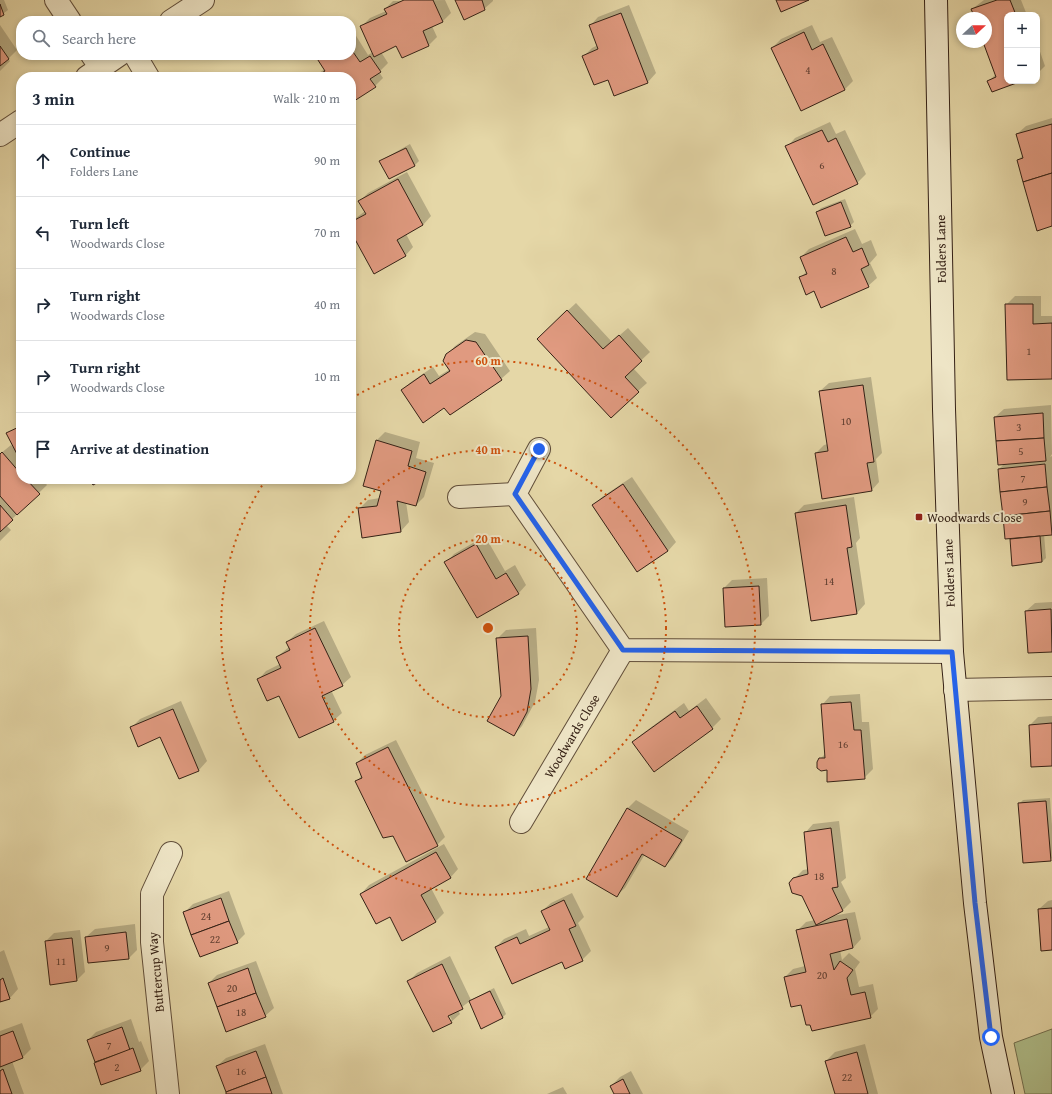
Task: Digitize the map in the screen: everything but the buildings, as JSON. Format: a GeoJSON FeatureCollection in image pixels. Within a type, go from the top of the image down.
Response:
{"type":"FeatureCollection","features":[{"type":"Feature","properties":{"kind":"street"},"geometry":{"type":"LineString","coordinates":[[56,0],[67,16]]}},
{"type":"Feature","properties":{"kind":"street"},"geometry":{"type":"LineString","coordinates":[[179,16],[203,0]]}},
{"type":"Feature","properties":{"kind":"street","name":"Folders Lane"},"geometry":{"type":"LineString","coordinates":[[936,0],[944,401],[952,652],[991,1037],[1003,1094]]}},
{"type":"Feature","properties":{"kind":"street"},"geometry":{"type":"LineString","coordinates":[[93,67],[108,60]]}},
{"type":"Feature","properties":{"kind":"street"},"geometry":{"type":"LineString","coordinates":[[138,60],[145,72]]}},
{"type":"Feature","properties":{"kind":"street"},"geometry":{"type":"LineString","coordinates":[[0,135],[16,124]]}},
{"type":"Feature","properties":{"kind":"street"},"geometry":{"type":"LineString","coordinates":[[515,494],[539,449]]}},
{"type":"Feature","properties":{"kind":"street"},"geometry":{"type":"LineString","coordinates":[[515,494],[623,650],[952,652]]}},
{"type":"Feature","properties":{"kind":"street"},"geometry":{"type":"LineString","coordinates":[[459,497],[515,494]]}},
{"type":"Feature","properties":{"kind":"street","name":"Woodwards Close"},"geometry":{"type":"LineString","coordinates":[[521,822],[623,650]]}},
{"type":"Feature","properties":{"kind":"street"},"geometry":{"type":"LineString","coordinates":[[955,690],[1052,688]]}},
{"type":"Feature","properties":{"kind":"street","name":"Buttercup Way"},"geometry":{"type":"LineString","coordinates":[[168,1094],[152,942],[152,894],[171,853]]}},
{"type":"Feature","properties":{"kind":"green space"},"geometry":{"type":"Polygon","coordinates":[[[1052,1029],[1052,1094],[1025,1094],[1014,1043],[1052,1029]]]}},
{"type":"Feature","properties":{"kind":"place","name":"Woodwards Close"},"geometry":{"type":"Point","coordinates":[919,517]}},
{"type":"Feature","properties":{"kind":"route"},"geometry":{"type":"LineString","coordinates":[[539,449],[515,494],[623,650],[952,652],[975,903],[991,1037]]}}]}
